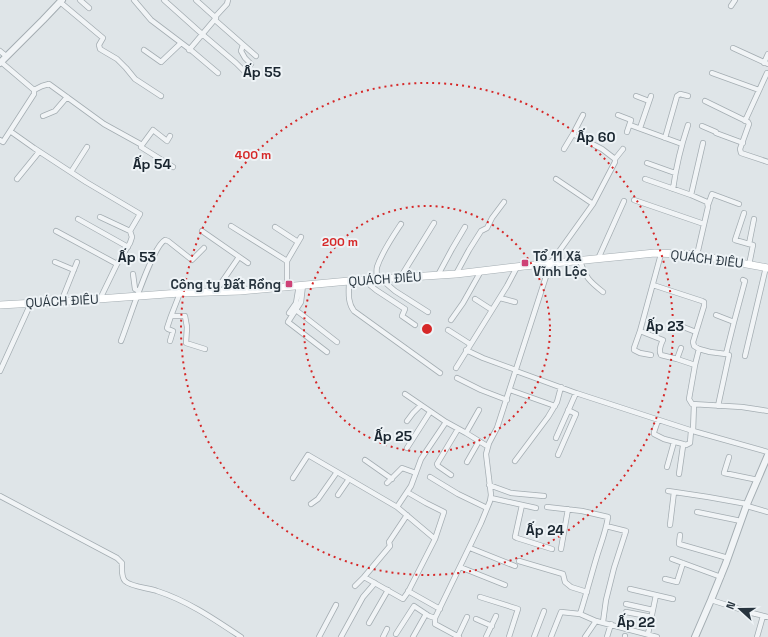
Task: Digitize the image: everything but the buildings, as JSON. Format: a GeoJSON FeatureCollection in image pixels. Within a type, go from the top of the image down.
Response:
{"type":"FeatureCollection","features":[{"type":"Feature","properties":{"kind":"main road","name":"QUÁCH ĐIÊU"},"geometry":{"type":"LineString","coordinates":[[0,304],[60,302],[138,294],[240,291],[349,281],[456,274],[580,260],[662,254],[697,255],[767,268]]}},
{"type":"Feature","properties":{"kind":"street"},"geometry":{"type":"LineString","coordinates":[[80,0],[89,8]]}},
{"type":"Feature","properties":{"kind":"street"},"geometry":{"type":"LineString","coordinates":[[134,0],[151,20],[218,73]]}},
{"type":"Feature","properties":{"kind":"street"},"geometry":{"type":"LineString","coordinates":[[164,0],[236,62],[244,71]]}},
{"type":"Feature","properties":{"kind":"street"},"geometry":{"type":"LineString","coordinates":[[196,0],[256,56]]}},
{"type":"Feature","properties":{"kind":"street"},"geometry":{"type":"LineString","coordinates":[[189,50],[227,4],[228,0]]}},
{"type":"Feature","properties":{"kind":"street"},"geometry":{"type":"LineString","coordinates":[[731,6],[735,0]]}},
{"type":"Feature","properties":{"kind":"street"},"geometry":{"type":"LineString","coordinates":[[34,90],[1,63],[6,56],[61,1],[103,38],[99,45],[100,49],[117,59],[135,79],[161,96]]}},
{"type":"Feature","properties":{"kind":"street"},"geometry":{"type":"LineString","coordinates":[[144,50],[161,62],[181,43]]}},
{"type":"Feature","properties":{"kind":"street"},"geometry":{"type":"LineString","coordinates":[[243,45],[241,51],[242,54],[251,64]]}},
{"type":"Feature","properties":{"kind":"street"},"geometry":{"type":"LineString","coordinates":[[733,48],[766,63],[768,54]]}},
{"type":"Feature","properties":{"kind":"street"},"geometry":{"type":"LineString","coordinates":[[0,51],[6,56]]}},
{"type":"Feature","properties":{"kind":"street"},"geometry":{"type":"LineString","coordinates":[[712,73],[759,90]]}},
{"type":"Feature","properties":{"kind":"street"},"geometry":{"type":"LineString","coordinates":[[745,121],[767,73]]}},
{"type":"Feature","properties":{"kind":"street"},"geometry":{"type":"LineString","coordinates":[[34,90],[49,84],[104,124],[142,145],[141,147],[173,167]]}},
{"type":"Feature","properties":{"kind":"street"},"geometry":{"type":"LineString","coordinates":[[0,140],[3,142],[34,94],[34,90]]}},
{"type":"Feature","properties":{"kind":"street"},"geometry":{"type":"LineString","coordinates":[[665,138],[677,96],[680,94],[688,96]]}},
{"type":"Feature","properties":{"kind":"street"},"geometry":{"type":"LineString","coordinates":[[636,96],[649,101]]}},
{"type":"Feature","properties":{"kind":"street"},"geometry":{"type":"LineString","coordinates":[[640,128],[651,96]]}},
{"type":"Feature","properties":{"kind":"street"},"geometry":{"type":"LineString","coordinates":[[43,116],[55,111],[67,97]]}},
{"type":"Feature","properties":{"kind":"street"},"geometry":{"type":"LineString","coordinates":[[705,101],[748,122],[749,124],[740,149],[742,153],[768,162]]}},
{"type":"Feature","properties":{"kind":"street"},"geometry":{"type":"LineString","coordinates":[[564,149],[574,134],[583,114]]}},
{"type":"Feature","properties":{"kind":"street"},"geometry":{"type":"LineString","coordinates":[[618,115],[630,119],[631,121],[627,132]]}},
{"type":"Feature","properties":{"kind":"street"},"geometry":{"type":"LineString","coordinates":[[630,125],[682,144]]}},
{"type":"Feature","properties":{"kind":"street"},"geometry":{"type":"LineString","coordinates":[[673,189],[675,173],[688,125]]}},
{"type":"Feature","properties":{"kind":"street"},"geometry":{"type":"LineString","coordinates":[[702,126],[743,143]]}},
{"type":"Feature","properties":{"kind":"street"},"geometry":{"type":"LineString","coordinates":[[142,145],[153,130],[167,140],[170,136]]}},
{"type":"Feature","properties":{"kind":"street"},"geometry":{"type":"LineString","coordinates":[[10,131],[39,152],[140,214],[130,232]]}},
{"type":"Feature","properties":{"kind":"street"},"geometry":{"type":"LineString","coordinates":[[574,134],[602,149],[615,159]]}},
{"type":"Feature","properties":{"kind":"street"},"geometry":{"type":"LineString","coordinates":[[691,194],[703,144]]}},
{"type":"Feature","properties":{"kind":"street"},"geometry":{"type":"LineString","coordinates":[[71,172],[87,146]]}},
{"type":"Feature","properties":{"kind":"street"},"geometry":{"type":"LineString","coordinates":[[467,617],[459,637],[435,624],[435,618],[470,548],[491,498],[486,454],[487,446],[498,428],[550,264],[593,204],[615,162],[615,159],[623,149]]}},
{"type":"Feature","properties":{"kind":"street"},"geometry":{"type":"LineString","coordinates":[[17,179],[39,152]]}},
{"type":"Feature","properties":{"kind":"street"},"geometry":{"type":"LineString","coordinates":[[647,163],[675,173]]}},
{"type":"Feature","properties":{"kind":"street"},"geometry":{"type":"LineString","coordinates":[[556,179],[593,204]]}},
{"type":"Feature","properties":{"kind":"street"},"geometry":{"type":"LineString","coordinates":[[644,179],[691,194],[705,200],[708,204]]}},
{"type":"Feature","properties":{"kind":"street"},"geometry":{"type":"LineString","coordinates":[[697,255],[708,204],[712,194],[739,204]]}},
{"type":"Feature","properties":{"kind":"street"},"geometry":{"type":"LineString","coordinates":[[634,200],[704,224]]}},
{"type":"Feature","properties":{"kind":"street"},"geometry":{"type":"LineString","coordinates":[[598,259],[624,201]]}},
{"type":"Feature","properties":{"kind":"street"},"geometry":{"type":"LineString","coordinates":[[456,274],[481,231],[487,228],[492,218],[504,202]]}},
{"type":"Feature","properties":{"kind":"street"},"geometry":{"type":"LineString","coordinates":[[744,213],[735,240],[753,245],[749,265]]}},
{"type":"Feature","properties":{"kind":"street"},"geometry":{"type":"LineString","coordinates":[[100,217],[130,232],[132,237],[100,299]]}},
{"type":"Feature","properties":{"kind":"street"},"geometry":{"type":"LineString","coordinates":[[78,219],[128,247]]}},
{"type":"Feature","properties":{"kind":"street"},"geometry":{"type":"LineString","coordinates":[[749,244],[754,219]]}},
{"type":"Feature","properties":{"kind":"street"},"geometry":{"type":"LineString","coordinates":[[400,278],[434,223]]}},
{"type":"Feature","properties":{"kind":"street"},"geometry":{"type":"LineString","coordinates":[[401,224],[388,243],[379,264],[377,269],[379,279],[428,312]]}},
{"type":"Feature","properties":{"kind":"street"},"geometry":{"type":"LineString","coordinates":[[231,226],[287,261]]}},
{"type":"Feature","properties":{"kind":"street"},"geometry":{"type":"LineString","coordinates":[[275,227],[299,240],[287,261],[287,286]]}},
{"type":"Feature","properties":{"kind":"street"},"geometry":{"type":"LineString","coordinates":[[438,275],[465,227]]}},
{"type":"Feature","properties":{"kind":"street"},"geometry":{"type":"LineString","coordinates":[[56,231],[117,264]]}},
{"type":"Feature","properties":{"kind":"street"},"geometry":{"type":"LineString","coordinates":[[202,231],[248,263]]}},
{"type":"Feature","properties":{"kind":"street"},"geometry":{"type":"LineString","coordinates":[[121,341],[155,252],[163,242],[165,240],[168,241],[192,260],[204,248]]}},
{"type":"Feature","properties":{"kind":"street"},"geometry":{"type":"LineString","coordinates":[[651,355],[640,353],[634,350],[634,348],[662,254]]}},
{"type":"Feature","properties":{"kind":"street"},"geometry":{"type":"LineString","coordinates":[[215,292],[239,257]]}},
{"type":"Feature","properties":{"kind":"street"},"geometry":{"type":"LineString","coordinates":[[580,260],[582,268],[589,280],[603,292]]}},
{"type":"Feature","properties":{"kind":"street"},"geometry":{"type":"LineString","coordinates":[[55,262],[74,270]]}},
{"type":"Feature","properties":{"kind":"street"},"geometry":{"type":"LineString","coordinates":[[60,302],[77,262]]}},
{"type":"Feature","properties":{"kind":"street"},"geometry":{"type":"LineString","coordinates":[[456,368],[500,298],[517,267]]}},
{"type":"Feature","properties":{"kind":"street"},"geometry":{"type":"LineString","coordinates":[[745,356],[767,268]]}},
{"type":"Feature","properties":{"kind":"street"},"geometry":{"type":"LineString","coordinates":[[451,320],[481,271]]}},
{"type":"Feature","properties":{"kind":"street"},"geometry":{"type":"LineString","coordinates":[[133,274],[135,289],[138,294]]}},
{"type":"Feature","properties":{"kind":"street"},"geometry":{"type":"LineString","coordinates":[[364,280],[376,290],[405,309],[402,316],[415,324]]}},
{"type":"Feature","properties":{"kind":"street"},"geometry":{"type":"LineString","coordinates":[[653,285],[703,301],[704,306],[693,343],[695,347],[699,349],[726,354],[745,281],[743,280]]}},
{"type":"Feature","properties":{"kind":"street"},"geometry":{"type":"LineString","coordinates":[[349,281],[350,303],[354,311],[440,373]]}},
{"type":"Feature","properties":{"kind":"street"},"geometry":{"type":"LineString","coordinates":[[301,285],[301,302],[288,322],[327,352]]}},
{"type":"Feature","properties":{"kind":"street"},"geometry":{"type":"LineString","coordinates":[[289,313],[296,303],[301,285]]}},
{"type":"Feature","properties":{"kind":"street"},"geometry":{"type":"LineString","coordinates":[[170,341],[173,331],[167,328],[180,293]]}},
{"type":"Feature","properties":{"kind":"street"},"geometry":{"type":"LineString","coordinates":[[500,298],[515,302]]}},
{"type":"Feature","properties":{"kind":"street"},"geometry":{"type":"LineString","coordinates":[[476,299],[492,310]]}},
{"type":"Feature","properties":{"kind":"street"},"geometry":{"type":"LineString","coordinates":[[0,371],[31,303]]}},
{"type":"Feature","properties":{"kind":"street"},"geometry":{"type":"LineString","coordinates":[[296,310],[337,342]]}},
{"type":"Feature","properties":{"kind":"street"},"geometry":{"type":"LineString","coordinates":[[716,315],[734,322]]}},
{"type":"Feature","properties":{"kind":"street"},"geometry":{"type":"LineString","coordinates":[[171,316],[185,316],[187,327],[186,343],[205,349]]}},
{"type":"Feature","properties":{"kind":"street"},"geometry":{"type":"LineString","coordinates":[[673,323],[696,332]]}},
{"type":"Feature","properties":{"kind":"street"},"geometry":{"type":"LineString","coordinates":[[448,330],[470,344]]}},
{"type":"Feature","properties":{"kind":"street"},"geometry":{"type":"LineString","coordinates":[[640,331],[663,340],[659,349],[661,354],[695,365]]}},
{"type":"Feature","properties":{"kind":"street"},"geometry":{"type":"LineString","coordinates":[[677,359],[681,348]]}},
{"type":"Feature","properties":{"kind":"street"},"geometry":{"type":"LineString","coordinates":[[699,349],[689,399],[692,404],[742,407],[768,411]]}},
{"type":"Feature","properties":{"kind":"street"},"geometry":{"type":"LineString","coordinates":[[466,350],[483,358],[576,393],[692,431],[768,452]]}},
{"type":"Feature","properties":{"kind":"street"},"geometry":{"type":"LineString","coordinates":[[718,406],[729,355]]}},
{"type":"Feature","properties":{"kind":"street"},"geometry":{"type":"LineString","coordinates":[[457,378],[481,390],[507,400]]}},
{"type":"Feature","properties":{"kind":"street"},"geometry":{"type":"LineString","coordinates":[[515,461],[548,417],[561,387]]}},
{"type":"Feature","properties":{"kind":"street"},"geometry":{"type":"LineString","coordinates":[[510,390],[554,406]]}},
{"type":"Feature","properties":{"kind":"street"},"geometry":{"type":"LineString","coordinates":[[556,438],[576,393]]}},
{"type":"Feature","properties":{"kind":"street"},"geometry":{"type":"LineString","coordinates":[[405,394],[430,412],[487,446]]}},
{"type":"Feature","properties":{"kind":"street"},"geometry":{"type":"LineString","coordinates":[[658,420],[654,434],[674,442],[688,445],[690,443],[692,431],[694,404]]}},
{"type":"Feature","properties":{"kind":"street"},"geometry":{"type":"LineString","coordinates":[[408,421],[413,413],[421,406]]}},
{"type":"Feature","properties":{"kind":"street"},"geometry":{"type":"LineString","coordinates":[[466,433],[479,410]]}},
{"type":"Feature","properties":{"kind":"street"},"geometry":{"type":"LineString","coordinates":[[558,455],[576,414],[568,410]]}},
{"type":"Feature","properties":{"kind":"street"},"geometry":{"type":"LineString","coordinates":[[407,448],[430,412]]}},
{"type":"Feature","properties":{"kind":"street"},"geometry":{"type":"LineString","coordinates":[[397,507],[411,486],[421,459],[446,422]]}},
{"type":"Feature","properties":{"kind":"street"},"geometry":{"type":"LineString","coordinates":[[451,475],[437,464],[458,429]]}},
{"type":"Feature","properties":{"kind":"street"},"geometry":{"type":"LineString","coordinates":[[467,462],[479,441]]}},
{"type":"Feature","properties":{"kind":"street"},"geometry":{"type":"LineString","coordinates":[[667,467],[674,442]]}},
{"type":"Feature","properties":{"kind":"street"},"geometry":{"type":"LineString","coordinates":[[679,474],[683,444]]}},
{"type":"Feature","properties":{"kind":"street"},"geometry":{"type":"LineString","coordinates":[[293,478],[308,455],[397,507],[434,539]]}},
{"type":"Feature","properties":{"kind":"street"},"geometry":{"type":"LineString","coordinates":[[695,637],[712,600],[747,505],[768,455]]}},
{"type":"Feature","properties":{"kind":"street"},"geometry":{"type":"LineString","coordinates":[[729,457],[724,473],[758,480]]}},
{"type":"Feature","properties":{"kind":"street"},"geometry":{"type":"LineString","coordinates":[[365,460],[392,479]]}},
{"type":"Feature","properties":{"kind":"street"},"geometry":{"type":"LineString","coordinates":[[388,483],[402,468],[416,473]]}},
{"type":"Feature","properties":{"kind":"street"},"geometry":{"type":"LineString","coordinates":[[312,504],[318,499],[337,472]]}},
{"type":"Feature","properties":{"kind":"street"},"geometry":{"type":"LineString","coordinates":[[430,477],[458,494],[488,508]]}},
{"type":"Feature","properties":{"kind":"street"},"geometry":{"type":"LineString","coordinates":[[338,495],[349,479]]}},
{"type":"Feature","properties":{"kind":"street"},"geometry":{"type":"LineString","coordinates":[[489,485],[511,493],[544,496]]}},
{"type":"Feature","properties":{"kind":"street"},"geometry":{"type":"LineString","coordinates":[[364,577],[403,599],[408,591],[434,539],[444,512],[407,492]]}},
{"type":"Feature","properties":{"kind":"street"},"geometry":{"type":"LineString","coordinates":[[670,525],[671,492],[708,497],[747,505],[768,512]]}},
{"type":"Feature","properties":{"kind":"street"},"geometry":{"type":"LineString","coordinates":[[0,496],[117,558],[122,563],[124,579],[128,583],[179,599],[206,613],[241,637]]}},
{"type":"Feature","properties":{"kind":"street"},"geometry":{"type":"LineString","coordinates":[[491,498],[536,508]]}},
{"type":"Feature","properties":{"kind":"street"},"geometry":{"type":"LineString","coordinates":[[522,505],[515,537],[552,549]]}},
{"type":"Feature","properties":{"kind":"street"},"geometry":{"type":"LineString","coordinates":[[547,507],[582,511],[608,517],[595,561],[588,592],[580,614]]}},
{"type":"Feature","properties":{"kind":"street"},"geometry":{"type":"LineString","coordinates":[[561,549],[568,510]]}},
{"type":"Feature","properties":{"kind":"street"},"geometry":{"type":"LineString","coordinates":[[697,512],[741,521]]}},
{"type":"Feature","properties":{"kind":"street"},"geometry":{"type":"LineString","coordinates":[[355,586],[390,546],[389,542],[407,515]]}},
{"type":"Feature","properties":{"kind":"street"},"geometry":{"type":"LineString","coordinates":[[603,622],[614,568],[626,531],[606,526]]}},
{"type":"Feature","properties":{"kind":"street"},"geometry":{"type":"LineString","coordinates":[[680,534],[679,544],[728,558]]}},
{"type":"Feature","properties":{"kind":"street"},"geometry":{"type":"LineString","coordinates":[[470,548],[515,566]]}},
{"type":"Feature","properties":{"kind":"street"},"geometry":{"type":"LineString","coordinates":[[672,558],[720,577]]}},
{"type":"Feature","properties":{"kind":"street"},"geometry":{"type":"LineString","coordinates":[[520,561],[563,574],[565,582],[571,587],[588,592]]}},
{"type":"Feature","properties":{"kind":"street"},"geometry":{"type":"LineString","coordinates":[[664,579],[677,582],[683,563]]}},
{"type":"Feature","properties":{"kind":"street"},"geometry":{"type":"LineString","coordinates":[[460,567],[505,585]]}},
{"type":"Feature","properties":{"kind":"street"},"geometry":{"type":"LineString","coordinates":[[341,637],[363,597],[374,583]]}},
{"type":"Feature","properties":{"kind":"street"},"geometry":{"type":"LineString","coordinates":[[630,589],[673,599]]}},
{"type":"Feature","properties":{"kind":"street"},"geometry":{"type":"LineString","coordinates":[[369,623],[388,590]]}},
{"type":"Feature","properties":{"kind":"street"},"geometry":{"type":"LineString","coordinates":[[408,591],[440,609]]}},
{"type":"Feature","properties":{"kind":"street"},"geometry":{"type":"LineString","coordinates":[[648,634],[656,595]]}},
{"type":"Feature","properties":{"kind":"street"},"geometry":{"type":"LineString","coordinates":[[480,597],[518,609],[510,637]]}},
{"type":"Feature","properties":{"kind":"street"},"geometry":{"type":"LineString","coordinates":[[712,600],[766,616],[757,637]]}},
{"type":"Feature","properties":{"kind":"street"},"geometry":{"type":"LineString","coordinates":[[626,604],[653,610]]}},
{"type":"Feature","properties":{"kind":"street"},"geometry":{"type":"LineString","coordinates":[[319,637],[336,605]]}},
{"type":"Feature","properties":{"kind":"street"},"geometry":{"type":"LineString","coordinates":[[396,634],[414,606],[435,618]]}},
{"type":"Feature","properties":{"kind":"street"},"geometry":{"type":"LineString","coordinates":[[534,637],[544,611]]}},
{"type":"Feature","properties":{"kind":"street"},"geometry":{"type":"LineString","coordinates":[[552,637],[561,612],[580,614],[596,621],[658,637]]}},
{"type":"Feature","properties":{"kind":"street"},"geometry":{"type":"LineString","coordinates":[[626,612],[652,617]]}},
{"type":"Feature","properties":{"kind":"street"},"geometry":{"type":"LineString","coordinates":[[413,637],[426,614]]}},
{"type":"Feature","properties":{"kind":"street"},"geometry":{"type":"LineString","coordinates":[[486,637],[496,616]]}},
{"type":"Feature","properties":{"kind":"street"},"geometry":{"type":"LineString","coordinates":[[476,619],[492,626]]}},
{"type":"Feature","properties":{"kind":"street"},"geometry":{"type":"LineString","coordinates":[[585,637],[596,621]]}},
{"type":"Feature","properties":{"kind":"street"},"geometry":{"type":"LineString","coordinates":[[607,637],[611,624]]}},
{"type":"Feature","properties":{"kind":"street"},"geometry":{"type":"LineString","coordinates":[[383,637],[387,629]]}},
{"type":"Feature","properties":{"kind":"place","name":"Tổ 11 Xã Vĩnh Lộc"},"geometry":{"type":"Point","coordinates":[525,263]}},
{"type":"Feature","properties":{"kind":"place","name":"Công ty Đất Rồng"},"geometry":{"type":"Point","coordinates":[289,284]}},
{"type":"Feature","properties":{"kind":"district","name":"Ấp 55"},"geometry":{"type":"Point","coordinates":[262,72]}},
{"type":"Feature","properties":{"kind":"district","name":"Ấp 60"},"geometry":{"type":"Point","coordinates":[596,137]}},
{"type":"Feature","properties":{"kind":"district","name":"Ấp 54"},"geometry":{"type":"Point","coordinates":[152,164]}},
{"type":"Feature","properties":{"kind":"district","name":"Ấp 53"},"geometry":{"type":"Point","coordinates":[137,257]}},
{"type":"Feature","properties":{"kind":"district","name":"Ấp 23"},"geometry":{"type":"Point","coordinates":[665,326]}},
{"type":"Feature","properties":{"kind":"district","name":"Ấp 25"},"geometry":{"type":"Point","coordinates":[393,436]}},
{"type":"Feature","properties":{"kind":"district","name":"Ấp 24"},"geometry":{"type":"Point","coordinates":[545,530]}},
{"type":"Feature","properties":{"kind":"district","name":"Ấp 22"},"geometry":{"type":"Point","coordinates":[636,622]}}]}
